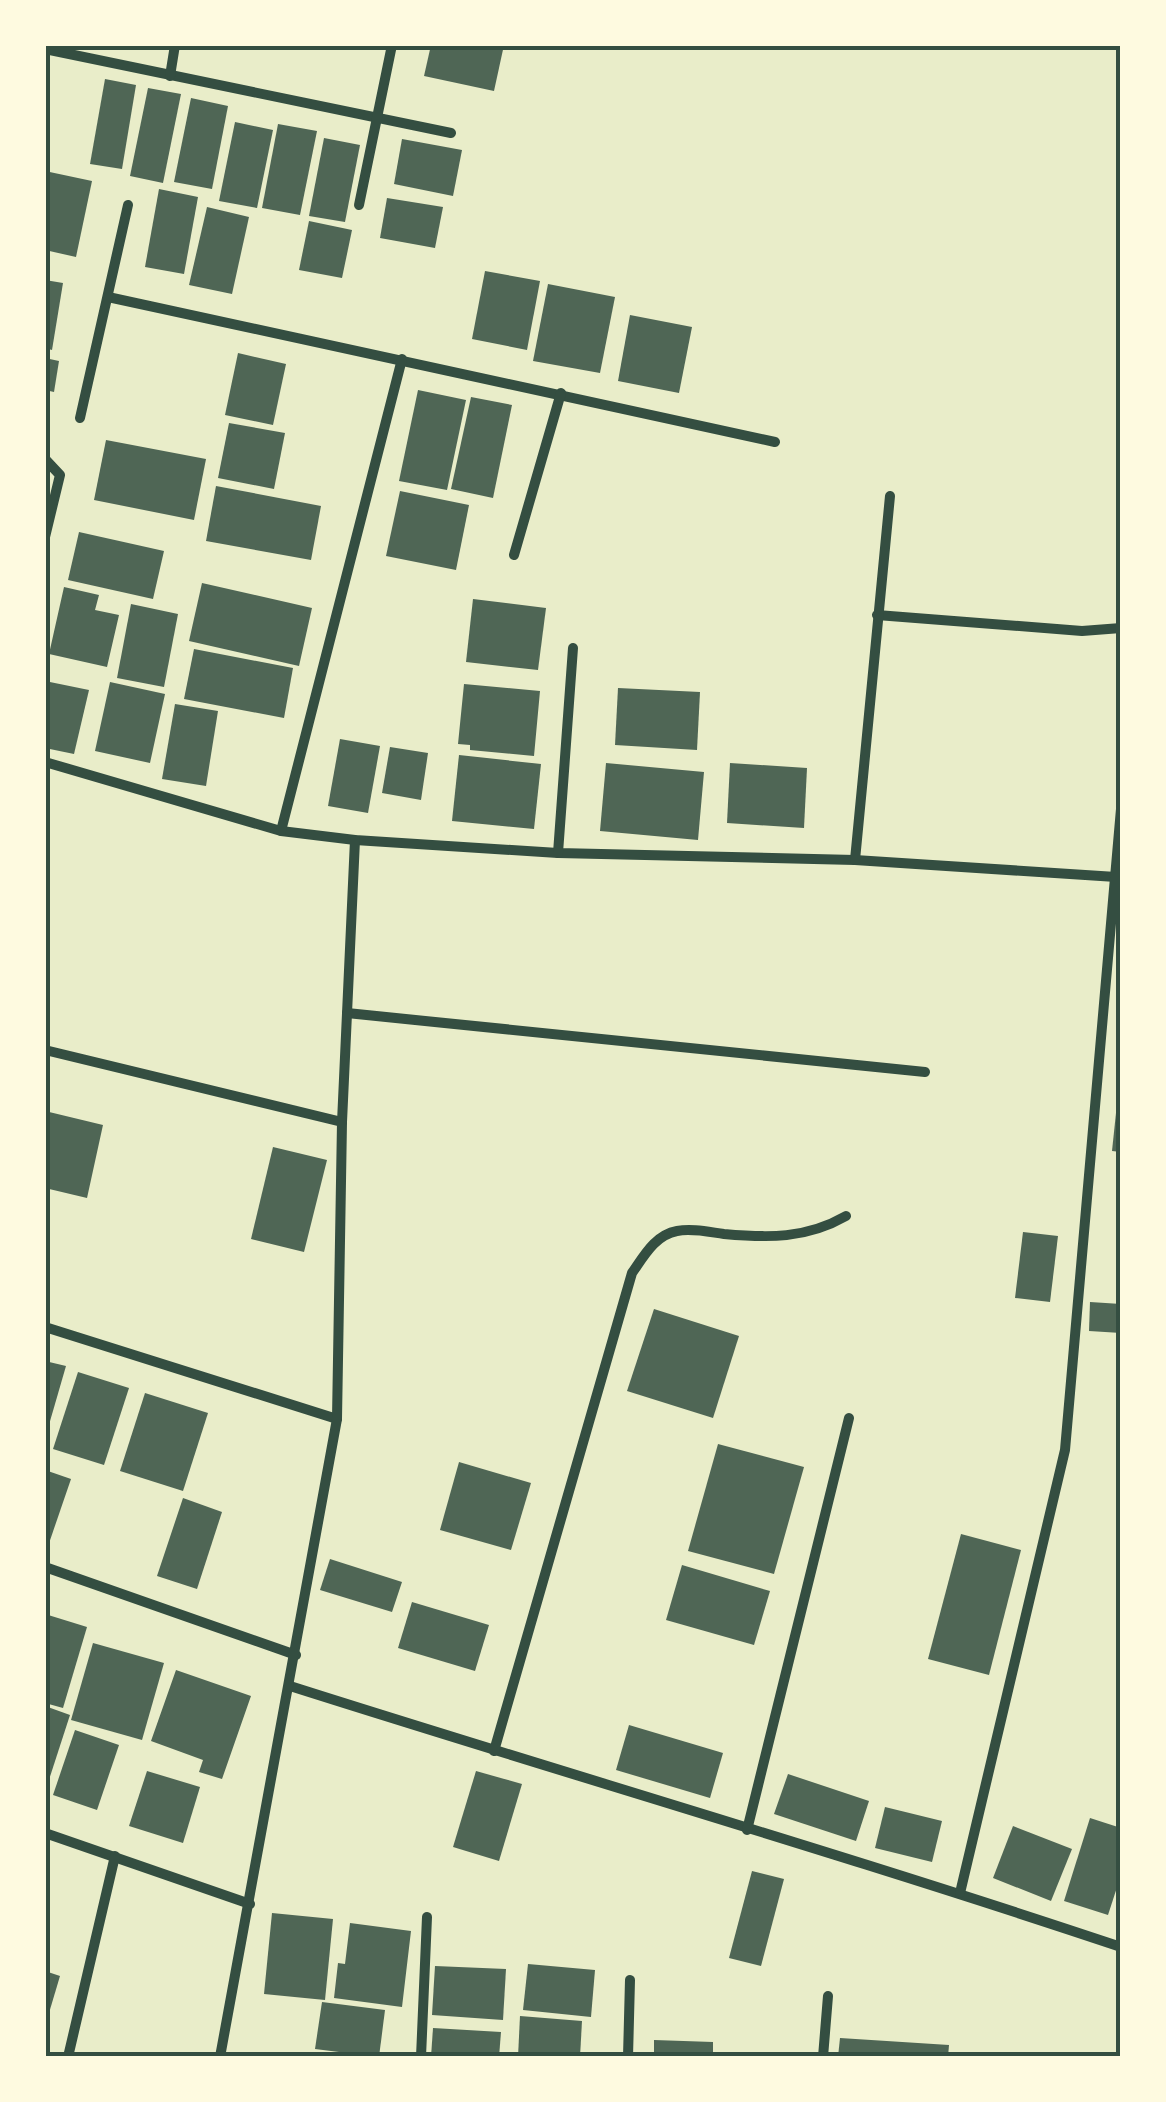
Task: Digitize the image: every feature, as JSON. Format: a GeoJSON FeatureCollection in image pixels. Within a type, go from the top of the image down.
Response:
{"type":"FeatureCollection","features":[{"type":"Feature","properties":{"kind":"street"},"geometry":{"type":"LineString","coordinates":[[170,76],[175,45]]}},
{"type":"Feature","properties":{"kind":"street"},"geometry":{"type":"LineString","coordinates":[[359,205],[392,45]]}},
{"type":"Feature","properties":{"kind":"street"},"geometry":{"type":"LineString","coordinates":[[45,49],[451,133]]}},
{"type":"Feature","properties":{"kind":"street"},"geometry":{"type":"LineString","coordinates":[[80,418],[128,204]]}},
{"type":"Feature","properties":{"kind":"street"},"geometry":{"type":"LineString","coordinates":[[108,297],[775,442]]}},
{"type":"Feature","properties":{"kind":"street"},"geometry":{"type":"LineString","coordinates":[[280,831],[402,359]]}},
{"type":"Feature","properties":{"kind":"street"},"geometry":{"type":"LineString","coordinates":[[514,555],[560,393]]}},
{"type":"Feature","properties":{"kind":"street"},"geometry":{"type":"LineString","coordinates":[[45,460],[60,475],[45,536]]}},
{"type":"Feature","properties":{"kind":"street"},"geometry":{"type":"LineString","coordinates":[[855,860],[890,496]]}},
{"type":"Feature","properties":{"kind":"street"},"geometry":{"type":"LineString","coordinates":[[877,615],[1082,631],[1121,628]]}},
{"type":"Feature","properties":{"kind":"street"},"geometry":{"type":"LineString","coordinates":[[558,853],[574,648]]}},
{"type":"Feature","properties":{"kind":"street"},"geometry":{"type":"LineString","coordinates":[[45,762],[280,831],[355,840],[558,853],[855,860],[1116,877]]}},
{"type":"Feature","properties":{"kind":"street"},"geometry":{"type":"LineString","coordinates":[[960,1893],[1065,1450],[1121,809]]}},
{"type":"Feature","properties":{"kind":"street"},"geometry":{"type":"LineString","coordinates":[[220,2057],[337,1419],[342,1122],[355,840]]}},
{"type":"Feature","properties":{"kind":"street"},"geometry":{"type":"LineString","coordinates":[[347,1013],[925,1072]]}},
{"type":"Feature","properties":{"kind":"street"},"geometry":{"type":"LineString","coordinates":[[45,1050],[342,1122]]}},
{"type":"Feature","properties":{"kind":"street"},"geometry":{"type":"LineString","coordinates":[[494,1751],[632,1273],[652,1244],[674,1231],[762,1238],[797,1236],[825,1228],[846,1216]]}},
{"type":"Feature","properties":{"kind":"street"},"geometry":{"type":"LineString","coordinates":[[45,1327],[337,1419]]}},
{"type":"Feature","properties":{"kind":"street"},"geometry":{"type":"LineString","coordinates":[[746,1830],[849,1418]]}},
{"type":"Feature","properties":{"kind":"street"},"geometry":{"type":"LineString","coordinates":[[45,1567],[296,1655]]}},
{"type":"Feature","properties":{"kind":"street"},"geometry":{"type":"LineString","coordinates":[[290,1686],[960,1893],[1121,1947]]}},
{"type":"Feature","properties":{"kind":"street"},"geometry":{"type":"LineString","coordinates":[[45,1833],[250,1904]]}},
{"type":"Feature","properties":{"kind":"street"},"geometry":{"type":"LineString","coordinates":[[68,2057],[116,1856]]}},
{"type":"Feature","properties":{"kind":"street"},"geometry":{"type":"LineString","coordinates":[[422,2057],[427,1916]]}},
{"type":"Feature","properties":{"kind":"street"},"geometry":{"type":"LineString","coordinates":[[628,2057],[630,1980]]}},
{"type":"Feature","properties":{"kind":"street"},"geometry":{"type":"LineString","coordinates":[[823,2057],[828,1996]]}},
{"type":"Feature","properties":{"kind":"building"},"geometry":{"type":"Polygon","coordinates":[[[431,45],[504,45],[494,91],[424,76],[431,45]]]}},
{"type":"Feature","properties":{"kind":"building"},"geometry":{"type":"Polygon","coordinates":[[[105,79],[136,85],[122,169],[90,164],[105,79]]]}},
{"type":"Feature","properties":{"kind":"building"},"geometry":{"type":"Polygon","coordinates":[[[148,88],[181,94],[163,183],[130,176],[148,88]]]}},
{"type":"Feature","properties":{"kind":"building"},"geometry":{"type":"Polygon","coordinates":[[[191,98],[228,106],[212,189],[174,182],[191,98]]]}},
{"type":"Feature","properties":{"kind":"building"},"geometry":{"type":"Polygon","coordinates":[[[235,122],[273,130],[257,208],[219,201],[235,122]]]}},
{"type":"Feature","properties":{"kind":"building"},"geometry":{"type":"Polygon","coordinates":[[[278,124],[317,131],[300,215],[262,208],[278,124]]]}},
{"type":"Feature","properties":{"kind":"building"},"geometry":{"type":"Polygon","coordinates":[[[324,138],[360,145],[345,222],[309,216],[324,138]]]}},
{"type":"Feature","properties":{"kind":"building"},"geometry":{"type":"Polygon","coordinates":[[[402,139],[462,150],[453,196],[394,184],[402,139]]]}},
{"type":"Feature","properties":{"kind":"building"},"geometry":{"type":"Polygon","coordinates":[[[45,171],[92,181],[76,257],[45,250],[45,171]]]}},
{"type":"Feature","properties":{"kind":"building"},"geometry":{"type":"Polygon","coordinates":[[[159,189],[198,197],[184,274],[145,267],[159,189]]]}},
{"type":"Feature","properties":{"kind":"building"},"geometry":{"type":"Polygon","coordinates":[[[387,198],[443,207],[435,248],[380,238],[387,198]]]}},
{"type":"Feature","properties":{"kind":"building"},"geometry":{"type":"Polygon","coordinates":[[[207,207],[249,217],[232,294],[189,285],[207,207]]]}},
{"type":"Feature","properties":{"kind":"building"},"geometry":{"type":"Polygon","coordinates":[[[309,221],[352,230],[342,278],[299,270],[309,221]]]}},
{"type":"Feature","properties":{"kind":"building"},"geometry":{"type":"Polygon","coordinates":[[[485,271],[540,281],[527,350],[472,339],[485,271]]]}},
{"type":"Feature","properties":{"kind":"building"},"geometry":{"type":"Polygon","coordinates":[[[45,280],[63,283],[52,350],[45,348],[45,280]]]}},
{"type":"Feature","properties":{"kind":"building"},"geometry":{"type":"Polygon","coordinates":[[[548,284],[615,297],[600,373],[533,361],[548,284]]]}},
{"type":"Feature","properties":{"kind":"building"},"geometry":{"type":"Polygon","coordinates":[[[630,315],[692,327],[679,393],[618,381],[630,315]]]}},
{"type":"Feature","properties":{"kind":"building"},"geometry":{"type":"Polygon","coordinates":[[[238,353],[286,364],[273,425],[225,415],[238,353]]]}},
{"type":"Feature","properties":{"kind":"building"},"geometry":{"type":"Polygon","coordinates":[[[45,358],[59,361],[54,392],[45,390],[45,358]]]}},
{"type":"Feature","properties":{"kind":"building"},"geometry":{"type":"Polygon","coordinates":[[[418,390],[466,400],[447,490],[399,481],[418,390]]]}},
{"type":"Feature","properties":{"kind":"building"},"geometry":{"type":"Polygon","coordinates":[[[471,397],[512,405],[493,498],[451,489],[471,397]]]}},
{"type":"Feature","properties":{"kind":"building"},"geometry":{"type":"Polygon","coordinates":[[[229,423],[285,433],[274,489],[218,478],[229,423]]]}},
{"type":"Feature","properties":{"kind":"building"},"geometry":{"type":"Polygon","coordinates":[[[106,440],[206,459],[194,520],[94,500],[106,440]]]}},
{"type":"Feature","properties":{"kind":"building"},"geometry":{"type":"Polygon","coordinates":[[[216,486],[321,506],[311,560],[206,541],[216,486]]]}},
{"type":"Feature","properties":{"kind":"building"},"geometry":{"type":"Polygon","coordinates":[[[400,491],[469,505],[456,570],[386,556],[400,491]]]}},
{"type":"Feature","properties":{"kind":"building"},"geometry":{"type":"Polygon","coordinates":[[[79,532],[164,551],[153,599],[68,580],[79,532]]]}},
{"type":"Feature","properties":{"kind":"building"},"geometry":{"type":"Polygon","coordinates":[[[202,583],[312,608],[299,666],[189,641],[202,583]]]}},
{"type":"Feature","properties":{"kind":"building"},"geometry":{"type":"Polygon","coordinates":[[[64,587],[99,595],[95,610],[119,615],[107,667],[49,654],[64,587]]]}},
{"type":"Feature","properties":{"kind":"building"},"geometry":{"type":"Polygon","coordinates":[[[473,599],[546,608],[538,670],[466,662],[473,599]]]}},
{"type":"Feature","properties":{"kind":"building"},"geometry":{"type":"Polygon","coordinates":[[[131,604],[178,614],[164,687],[117,678],[131,604]]]}},
{"type":"Feature","properties":{"kind":"building"},"geometry":{"type":"Polygon","coordinates":[[[194,649],[293,668],[284,718],[184,699],[194,649]]]}},
{"type":"Feature","properties":{"kind":"building"},"geometry":{"type":"Polygon","coordinates":[[[45,681],[89,690],[74,754],[45,748],[45,681]]]}},
{"type":"Feature","properties":{"kind":"building"},"geometry":{"type":"Polygon","coordinates":[[[110,682],[165,694],[150,763],[95,751],[110,682]]]}},
{"type":"Feature","properties":{"kind":"building"},"geometry":{"type":"Polygon","coordinates":[[[464,684],[540,691],[534,756],[470,750],[470,745],[458,744],[464,684]]]}},
{"type":"Feature","properties":{"kind":"building"},"geometry":{"type":"Polygon","coordinates":[[[618,688],[700,692],[697,750],[615,745],[618,688]]]}},
{"type":"Feature","properties":{"kind":"building"},"geometry":{"type":"Polygon","coordinates":[[[175,704],[218,711],[206,786],[162,779],[175,704]]]}},
{"type":"Feature","properties":{"kind":"building"},"geometry":{"type":"Polygon","coordinates":[[[340,739],[380,746],[368,813],[328,806],[340,739]]]}},
{"type":"Feature","properties":{"kind":"building"},"geometry":{"type":"Polygon","coordinates":[[[390,747],[428,753],[421,800],[382,793],[390,747]]]}},
{"type":"Feature","properties":{"kind":"building"},"geometry":{"type":"Polygon","coordinates":[[[459,755],[541,764],[534,829],[452,821],[459,755]]]}},
{"type":"Feature","properties":{"kind":"building"},"geometry":{"type":"Polygon","coordinates":[[[606,763],[704,772],[698,840],[600,831],[606,763]]]}},
{"type":"Feature","properties":{"kind":"building"},"geometry":{"type":"Polygon","coordinates":[[[730,763],[807,768],[804,828],[727,823],[730,763]]]}},
{"type":"Feature","properties":{"kind":"building"},"geometry":{"type":"Polygon","coordinates":[[[45,1111],[103,1125],[87,1198],[45,1188],[45,1111]]]}},
{"type":"Feature","properties":{"kind":"building"},"geometry":{"type":"Polygon","coordinates":[[[1116,1113],[1121,1113],[1121,1152],[1112,1151],[1116,1113]]]}},
{"type":"Feature","properties":{"kind":"building"},"geometry":{"type":"Polygon","coordinates":[[[273,1147],[327,1160],[304,1252],[251,1239],[273,1147]]]}},
{"type":"Feature","properties":{"kind":"building"},"geometry":{"type":"Polygon","coordinates":[[[1023,1232],[1058,1236],[1050,1302],[1015,1298],[1023,1232]]]}},
{"type":"Feature","properties":{"kind":"building"},"geometry":{"type":"Polygon","coordinates":[[[1090,1302],[1121,1304],[1121,1333],[1089,1331],[1090,1302]]]}},
{"type":"Feature","properties":{"kind":"building"},"geometry":{"type":"Polygon","coordinates":[[[654,1309],[739,1336],[713,1418],[627,1391],[654,1309]]]}},
{"type":"Feature","properties":{"kind":"building"},"geometry":{"type":"Polygon","coordinates":[[[45,1361],[66,1366],[46,1435],[45,1435],[45,1361]]]}},
{"type":"Feature","properties":{"kind":"building"},"geometry":{"type":"Polygon","coordinates":[[[78,1372],[129,1388],[104,1465],[53,1449],[78,1372]]]}},
{"type":"Feature","properties":{"kind":"building"},"geometry":{"type":"Polygon","coordinates":[[[145,1393],[208,1413],[183,1491],[120,1471],[145,1393]]]}},
{"type":"Feature","properties":{"kind":"building"},"geometry":{"type":"Polygon","coordinates":[[[718,1444],[804,1467],[774,1574],[688,1551],[718,1444]]]}},
{"type":"Feature","properties":{"kind":"building"},"geometry":{"type":"Polygon","coordinates":[[[459,1462],[531,1483],[511,1550],[440,1530],[459,1462]]]}},
{"type":"Feature","properties":{"kind":"building"},"geometry":{"type":"Polygon","coordinates":[[[45,1470],[71,1479],[46,1552],[45,1552],[45,1470]]]}},
{"type":"Feature","properties":{"kind":"building"},"geometry":{"type":"Polygon","coordinates":[[[183,1498],[222,1512],[197,1589],[157,1576],[183,1498]]]}},
{"type":"Feature","properties":{"kind":"building"},"geometry":{"type":"Polygon","coordinates":[[[961,1534],[1021,1550],[989,1675],[928,1659],[961,1534]]]}},
{"type":"Feature","properties":{"kind":"building"},"geometry":{"type":"Polygon","coordinates":[[[330,1559],[402,1582],[392,1612],[320,1590],[330,1559]]]}},
{"type":"Feature","properties":{"kind":"building"},"geometry":{"type":"Polygon","coordinates":[[[682,1565],[770,1591],[754,1645],[666,1620],[682,1565]]]}},
{"type":"Feature","properties":{"kind":"building"},"geometry":{"type":"Polygon","coordinates":[[[412,1602],[489,1625],[475,1671],[398,1648],[412,1602]]]}},
{"type":"Feature","properties":{"kind":"building"},"geometry":{"type":"Polygon","coordinates":[[[45,1614],[87,1627],[63,1708],[45,1703],[45,1614]]]}},
{"type":"Feature","properties":{"kind":"building"},"geometry":{"type":"Polygon","coordinates":[[[93,1643],[164,1663],[142,1740],[71,1720],[93,1643]]]}},
{"type":"Feature","properties":{"kind":"building"},"geometry":{"type":"Polygon","coordinates":[[[176,1670],[251,1696],[222,1779],[199,1772],[203,1760],[151,1741],[176,1670]]]}},
{"type":"Feature","properties":{"kind":"building"},"geometry":{"type":"Polygon","coordinates":[[[45,1706],[70,1715],[46,1789],[45,1788],[45,1706]]]}},
{"type":"Feature","properties":{"kind":"building"},"geometry":{"type":"Polygon","coordinates":[[[629,1725],[723,1753],[710,1798],[616,1770],[629,1725]]]}},
{"type":"Feature","properties":{"kind":"building"},"geometry":{"type":"Polygon","coordinates":[[[75,1730],[119,1745],[97,1810],[53,1795],[75,1730]]]}},
{"type":"Feature","properties":{"kind":"building"},"geometry":{"type":"Polygon","coordinates":[[[147,1771],[200,1787],[183,1843],[129,1826],[147,1771]]]}},
{"type":"Feature","properties":{"kind":"building"},"geometry":{"type":"Polygon","coordinates":[[[476,1771],[522,1784],[499,1861],[453,1847],[476,1771]]]}},
{"type":"Feature","properties":{"kind":"building"},"geometry":{"type":"Polygon","coordinates":[[[788,1774],[869,1801],[856,1841],[774,1814],[788,1774]]]}},
{"type":"Feature","properties":{"kind":"building"},"geometry":{"type":"Polygon","coordinates":[[[885,1807],[942,1821],[932,1862],[875,1848],[885,1807]]]}},
{"type":"Feature","properties":{"kind":"building"},"geometry":{"type":"Polygon","coordinates":[[[1090,1818],[1121,1828],[1121,1875],[1108,1915],[1064,1901],[1090,1818]]]}},
{"type":"Feature","properties":{"kind":"building"},"geometry":{"type":"Polygon","coordinates":[[[1013,1826],[1072,1849],[1051,1901],[993,1878],[1013,1826]]]}},
{"type":"Feature","properties":{"kind":"building"},"geometry":{"type":"Polygon","coordinates":[[[752,1871],[784,1879],[761,1966],[729,1958],[752,1871]]]}},
{"type":"Feature","properties":{"kind":"building"},"geometry":{"type":"Polygon","coordinates":[[[272,1913],[333,1919],[325,2000],[264,1994],[272,1913]]]}},
{"type":"Feature","properties":{"kind":"building"},"geometry":{"type":"Polygon","coordinates":[[[350,1923],[411,1931],[402,2007],[334,1998],[338,1963],[345,1964],[350,1923]]]}},
{"type":"Feature","properties":{"kind":"building"},"geometry":{"type":"Polygon","coordinates":[[[528,1964],[595,1970],[591,2017],[523,2010],[528,1964]]]}},
{"type":"Feature","properties":{"kind":"building"},"geometry":{"type":"Polygon","coordinates":[[[435,1966],[506,1969],[503,2020],[432,2015],[435,1966]]]}},
{"type":"Feature","properties":{"kind":"building"},"geometry":{"type":"Polygon","coordinates":[[[45,1971],[60,1976],[46,2023],[45,2023],[45,1971]]]}},
{"type":"Feature","properties":{"kind":"building"},"geometry":{"type":"Polygon","coordinates":[[[322,2002],[385,2010],[379,2057],[315,2049],[322,2002]]]}},
{"type":"Feature","properties":{"kind":"building"},"geometry":{"type":"Polygon","coordinates":[[[520,2016],[582,2021],[580,2057],[518,2057],[520,2016]]]}},
{"type":"Feature","properties":{"kind":"building"},"geometry":{"type":"Polygon","coordinates":[[[433,2028],[501,2032],[499,2057],[431,2057],[433,2028]]]}},
{"type":"Feature","properties":{"kind":"building"},"geometry":{"type":"Polygon","coordinates":[[[840,2038],[949,2045],[948,2057],[838,2057],[840,2038]]]}},
{"type":"Feature","properties":{"kind":"building"},"geometry":{"type":"Polygon","coordinates":[[[654,2040],[713,2042],[713,2057],[654,2057],[654,2040]]]}}]}
